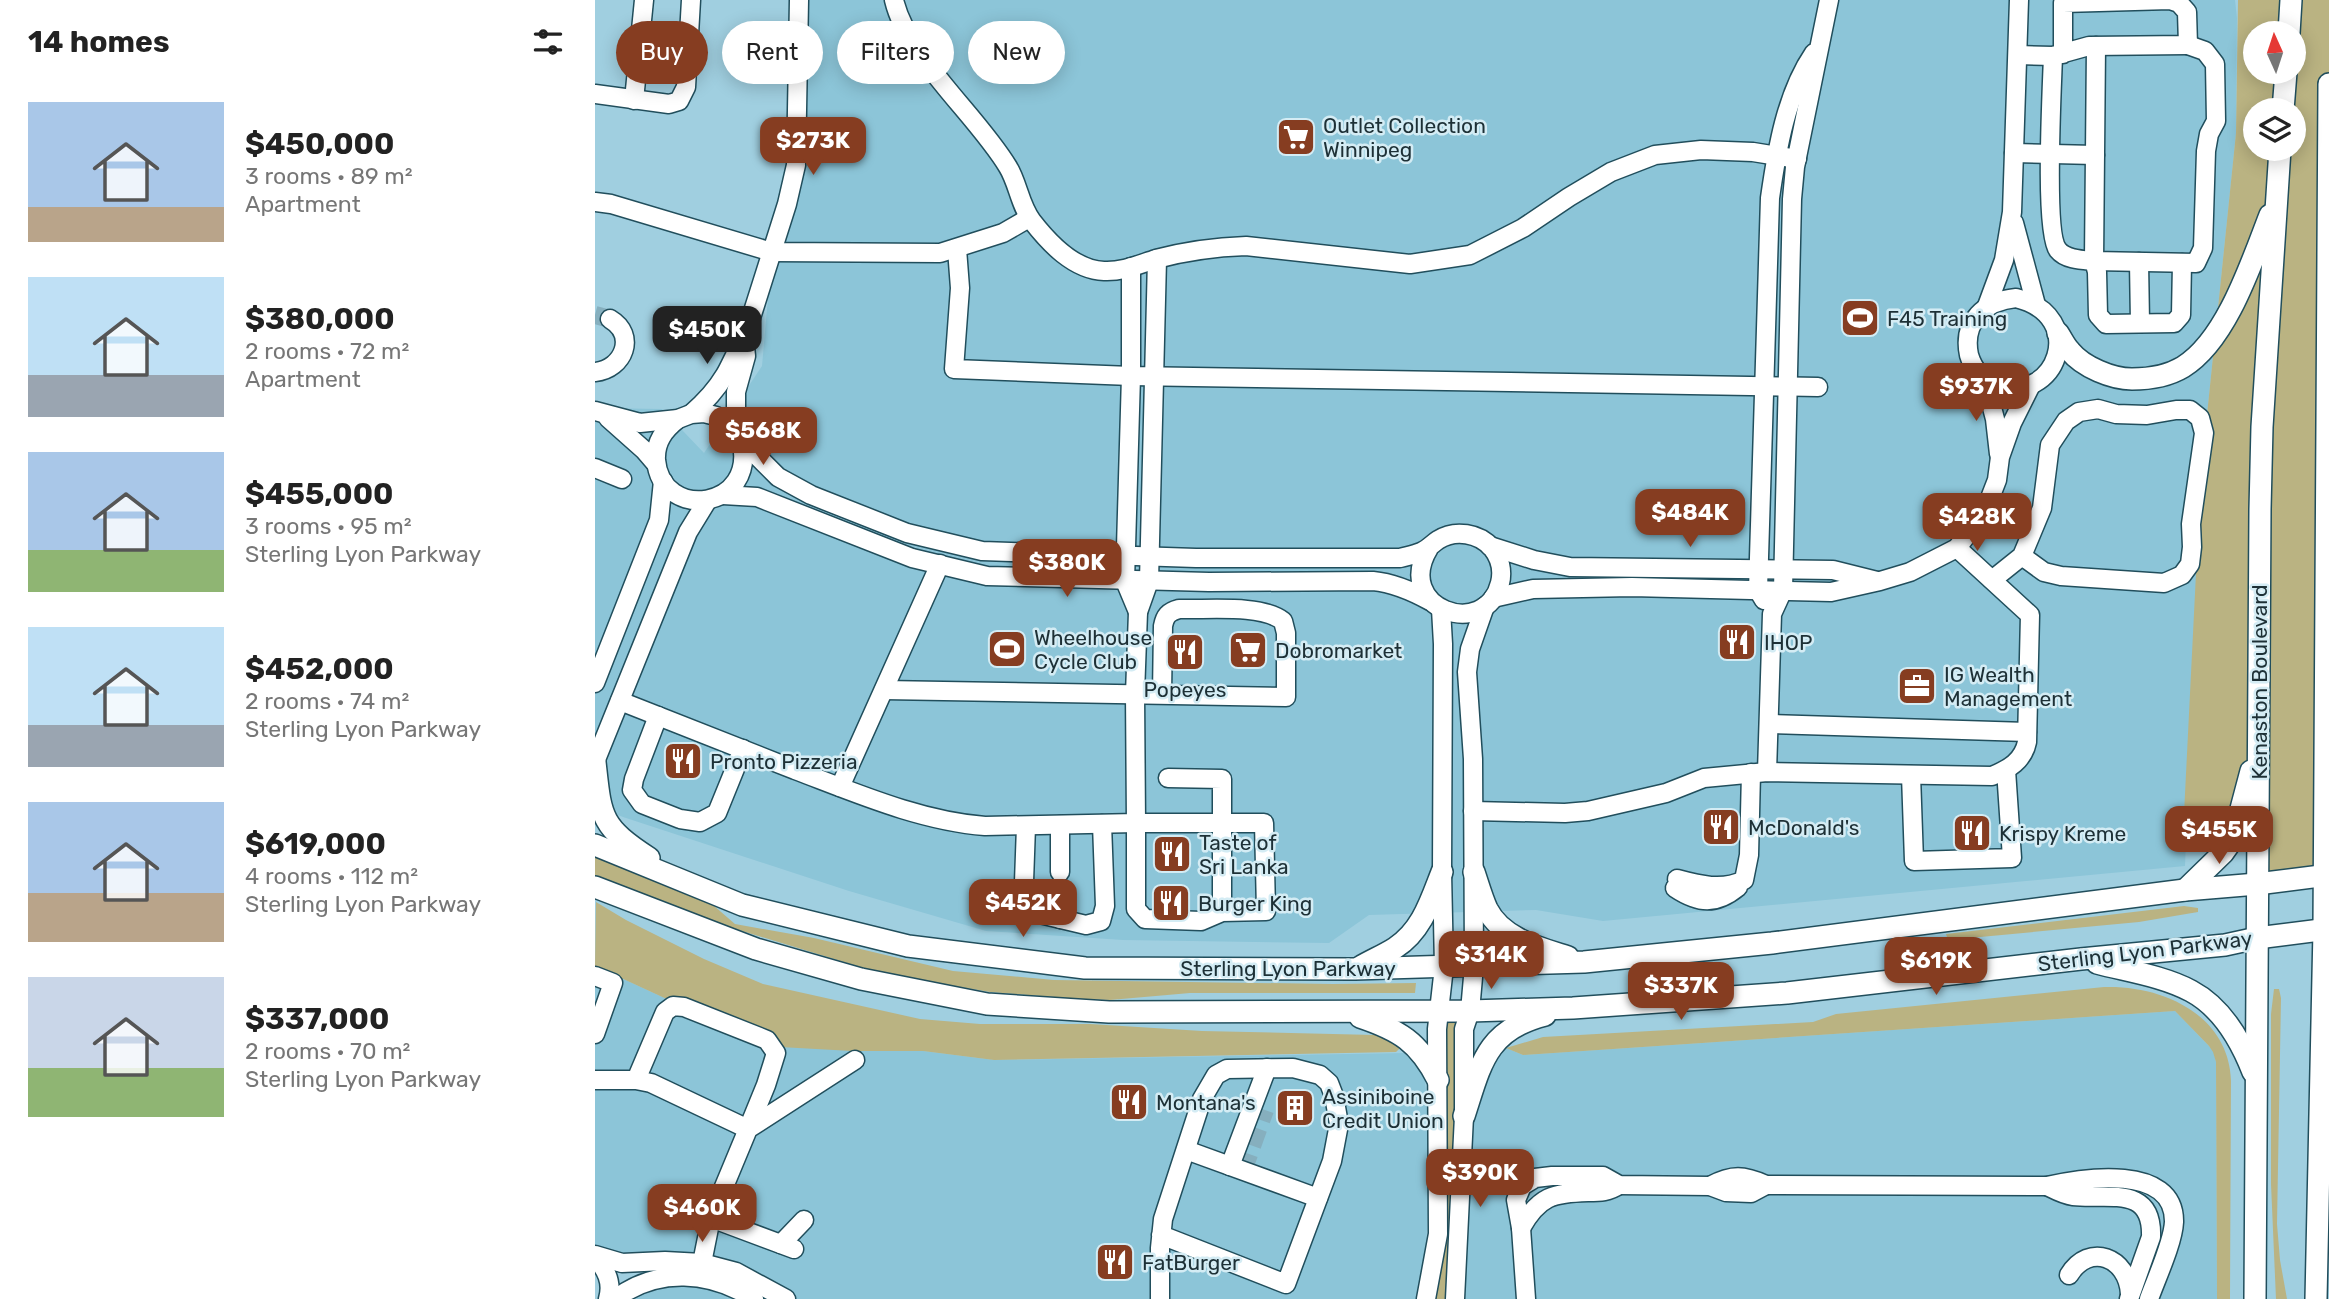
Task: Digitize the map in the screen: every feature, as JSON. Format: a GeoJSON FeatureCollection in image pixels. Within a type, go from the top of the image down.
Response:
{"type":"FeatureCollection","features":[{"type":"Feature","properties":{"kind":"main road"},"geometry":{"type":"LineString","coordinates":[[2290,21],[2291,0]]}},
{"type":"Feature","properties":{"kind":"main road"},"geometry":{"type":"LineString","coordinates":[[2316,1299],[2326,929],[2329,84]]}},
{"type":"Feature","properties":{"kind":"main road","name":"Kenaston Boulevard"},"geometry":{"type":"LineString","coordinates":[[2255,1299],[2262,427],[2279,161]]}},
{"type":"Feature","properties":{"kind":"main road"},"geometry":{"type":"LineString","coordinates":[[2058,333],[2070,352],[2090,366],[2119,379],[2152,379],[2183,367],[2218,331],[2243,282],[2277,196]]}},
{"type":"Feature","properties":{"kind":"main road"},"geometry":{"type":"LineString","coordinates":[[2185,890],[2223,853],[2233,839],[2259,742]]}},
{"type":"Feature","properties":{"kind":"main road"},"geometry":{"type":"LineString","coordinates":[[595,762],[604,818],[614,833],[691,886]]}},
{"type":"Feature","properties":{"kind":"main road","name":"Sterling Lyon Parkway"},"geometry":{"type":"LineString","coordinates":[[595,845],[741,905],[922,948],[1085,968],[1355,969],[1474,967],[1584,961],[1772,943],[2185,890],[2326,875]]}},
{"type":"Feature","properties":{"kind":"main road"},"geometry":{"type":"LineString","coordinates":[[1355,969],[1396,947],[1410,936],[1425,914],[1442,872]]}},
{"type":"Feature","properties":{"kind":"main road"},"geometry":{"type":"LineString","coordinates":[[1474,872],[1488,912],[1507,932],[1528,944],[1584,961]]}},
{"type":"Feature","properties":{"kind":"main road","name":"Sterling Lyon Parkway"},"geometry":{"type":"LineString","coordinates":[[595,887],[757,949],[861,979],[987,1004],[1109,1012],[1470,1011],[1573,1008],[1787,993],[2225,945],[2326,929]]}},
{"type":"Feature","properties":{"kind":"main road"},"geometry":{"type":"LineString","coordinates":[[2081,959],[2192,992],[2233,1031],[2256,1078]]}},
{"type":"Feature","properties":{"kind":"main road"},"geometry":{"type":"LineString","coordinates":[[1464,1115],[1482,1060],[1498,1038],[1525,1020],[1573,1008]]}},
{"type":"Feature","properties":{"kind":"main road"},"geometry":{"type":"LineString","coordinates":[[1345,1012],[1389,1027],[1413,1043],[1428,1060],[1438,1080]]}},
{"type":"Feature","properties":{"kind":"main road"},"geometry":{"type":"LineString","coordinates":[[2322,1040],[2329,1020]]}},
{"type":"Feature","properties":{"kind":"street"},"geometry":{"type":"LineString","coordinates":[[634,100],[643,0]]}},
{"type":"Feature","properties":{"kind":"street"},"geometry":{"type":"LineString","coordinates":[[595,94],[669,104],[679,101],[687,87],[691,0]]}},
{"type":"Feature","properties":{"kind":"street"},"geometry":{"type":"LineString","coordinates":[[656,464],[660,438],[668,427],[707,400],[723,379],[734,354],[744,340],[787,204],[796,165],[799,0]]}},
{"type":"Feature","properties":{"kind":"street"},"geometry":{"type":"LineString","coordinates":[[894,0],[898,18],[930,66],[1008,167],[1029,218],[1062,253],[1077,263],[1104,271],[1200,250],[1246,246],[1410,264],[1470,255],[1523,228],[1611,173],[1655,155],[1701,150],[1753,152],[1797,159]]}},
{"type":"Feature","properties":{"kind":"street"},"geometry":{"type":"LineString","coordinates":[[1676,884],[1733,886],[1744,880],[1749,855],[1759,773],[1769,724],[1772,614],[1783,590],[1792,199],[1797,159],[1829,0]]}},
{"type":"Feature","properties":{"kind":"street"},"geometry":{"type":"LineString","coordinates":[[1987,306],[2004,260],[2012,212],[2019,0]]}},
{"type":"Feature","properties":{"kind":"street"},"geometry":{"type":"LineString","coordinates":[[2018,55],[2058,55],[2096,46],[2188,45],[2204,51],[2215,64],[2216,121],[2209,134],[2206,151],[2203,248],[2196,263],[2070,258],[2059,251],[2052,235],[2050,154],[2058,55],[2063,3],[2170,0],[2179,3],[2187,12],[2188,45]]}},
{"type":"Feature","properties":{"kind":"street"},"geometry":{"type":"LineString","coordinates":[[2096,46],[2094,261],[2097,272],[2098,315],[2106,324],[2174,323],[2181,315],[2182,263]]}},
{"type":"Feature","properties":{"kind":"street"},"geometry":{"type":"LineString","coordinates":[[1772,614],[1758,590],[1770,198],[1777,156],[1800,73],[1818,48]]}},
{"type":"Feature","properties":{"kind":"street"},"geometry":{"type":"LineString","coordinates":[[2014,153],[2095,155]]}},
{"type":"Feature","properties":{"kind":"street"},"geometry":{"type":"LineString","coordinates":[[595,202],[611,204],[772,252],[940,253],[1003,233],[1029,218]]}},
{"type":"Feature","properties":{"kind":"street"},"geometry":{"type":"LineString","coordinates":[[2012,212],[2036,305]]}},
{"type":"Feature","properties":{"kind":"street"},"geometry":{"type":"LineString","coordinates":[[957,249],[960,288],[954,369],[1131,376],[1818,387]]}},
{"type":"Feature","properties":{"kind":"street"},"geometry":{"type":"LineString","coordinates":[[620,701],[840,787],[926,816],[961,824],[1026,826],[1136,823],[1264,823],[1266,911],[1222,912],[1201,921],[1145,919],[1136,909],[1136,823],[1135,694],[1137,612],[1149,581],[1157,259]]}},
{"type":"Feature","properties":{"kind":"street"},"geometry":{"type":"LineString","coordinates":[[2139,262],[2140,323]]}},
{"type":"Feature","properties":{"kind":"street"},"geometry":{"type":"LineString","coordinates":[[1131,267],[1125,580],[1137,612]]}},
{"type":"Feature","properties":{"kind":"street"},"geometry":{"type":"LineString","coordinates":[[1985,381],[2017,389],[2031,385],[2043,377],[2052,366],[2057,352],[2058,333],[2044,310],[2016,298],[2001,299],[1976,316],[1969,330],[1967,345],[1970,359],[1985,381],[1995,419],[2000,457]]}},
{"type":"Feature","properties":{"kind":"street"},"geometry":{"type":"LineString","coordinates":[[595,372],[615,365],[624,348],[620,329],[610,319]]}},
{"type":"Feature","properties":{"kind":"street"},"geometry":{"type":"LineString","coordinates":[[595,762],[688,532],[715,498],[733,486],[744,464],[744,452],[738,435],[736,393],[746,356],[744,340]]}},
{"type":"Feature","properties":{"kind":"street"},"geometry":{"type":"LineString","coordinates":[[599,413],[644,450],[656,464],[663,481],[671,491],[682,498],[695,501],[757,497],[912,558],[987,576],[1149,581],[1373,581],[1413,592],[1452,613],[1464,614],[1489,602],[1533,589],[1632,587],[1831,592],[1880,582],[1910,572],[1957,548],[1985,511],[1997,480],[2000,457],[2013,421],[2031,385]]}},
{"type":"Feature","properties":{"kind":"street"},"geometry":{"type":"LineString","coordinates":[[1992,580],[2022,556],[2042,508],[2050,445],[2066,421],[2079,412],[2098,409],[2116,414],[2147,415],[2190,410],[2200,418],[2204,433],[2191,524],[2192,547],[2190,564],[2182,575],[2164,583],[2061,576],[2044,572],[2022,556]]}},
{"type":"Feature","properties":{"kind":"street"},"geometry":{"type":"LineString","coordinates":[[599,413],[640,423],[703,413],[716,416],[727,422],[778,477],[811,495],[908,533],[982,551],[1125,556],[1400,558],[1418,553],[1453,534],[1466,534],[1479,538],[1490,546],[1534,560],[1570,567],[1833,570],[1880,582]]}},
{"type":"Feature","properties":{"kind":"street"},"geometry":{"type":"LineString","coordinates":[[595,468],[622,479]]}},
{"type":"Feature","properties":{"kind":"street"},"geometry":{"type":"LineString","coordinates":[[595,683],[659,520],[663,481]]}},
{"type":"Feature","properties":{"kind":"street"},"geometry":{"type":"LineString","coordinates":[[1457,1293],[1464,1115],[1464,1029],[1470,1011],[1474,967],[1473,811],[1467,672],[1471,649],[1501,577],[1501,566],[1490,546]]}},
{"type":"Feature","properties":{"kind":"street"},"geometry":{"type":"LineString","coordinates":[[1426,1299],[1437,1234],[1437,1029],[1444,967],[1443,661],[1436,606],[1424,593],[1420,569],[1429,548]]}},
{"type":"Feature","properties":{"kind":"street"},"geometry":{"type":"LineString","coordinates":[[1473,811],[1588,811],[1666,793],[1704,778],[1759,773],[1992,776],[2006,770],[2025,751],[2030,615],[1957,548]]}},
{"type":"Feature","properties":{"kind":"street"},"geometry":{"type":"LineString","coordinates":[[840,787],[940,564]]}},
{"type":"Feature","properties":{"kind":"street"},"geometry":{"type":"LineString","coordinates":[[884,690],[1135,694],[1162,695],[1286,697],[1286,633],[1283,621],[1268,612],[1171,611],[1165,617],[1163,626],[1162,695]]}},
{"type":"Feature","properties":{"kind":"street"},"geometry":{"type":"LineString","coordinates":[[658,716],[632,790],[642,803],[680,819],[700,822],[717,813],[743,749]]}},
{"type":"Feature","properties":{"kind":"street"},"geometry":{"type":"LineString","coordinates":[[1769,724],[2027,732]]}},
{"type":"Feature","properties":{"kind":"street"},"geometry":{"type":"LineString","coordinates":[[1911,775],[1914,861],[2012,858],[2006,770]]}},
{"type":"Feature","properties":{"kind":"street"},"geometry":{"type":"LineString","coordinates":[[1168,778],[1222,779],[1222,912]]}},
{"type":"Feature","properties":{"kind":"street"},"geometry":{"type":"LineString","coordinates":[[1026,826],[1023,910],[1086,925],[1101,921],[1105,906],[1102,824]]}},
{"type":"Feature","properties":{"kind":"street"},"geometry":{"type":"LineString","coordinates":[[1060,872],[1061,825]]}},
{"type":"Feature","properties":{"kind":"street"},"geometry":{"type":"LineString","coordinates":[[1061,895],[1061,919]]}},
{"type":"Feature","properties":{"kind":"street"},"geometry":{"type":"LineString","coordinates":[[595,975],[613,983],[595,1034]]}},
{"type":"Feature","properties":{"kind":"street"},"geometry":{"type":"LineString","coordinates":[[636,1080],[665,1012],[673,1006],[684,1007],[767,1040],[776,1053],[766,1085],[711,1218],[702,1263]]}},
{"type":"Feature","properties":{"kind":"street"},"geometry":{"type":"LineString","coordinates":[[748,1129],[856,1060]]}},
{"type":"Feature","properties":{"kind":"street"},"geometry":{"type":"LineString","coordinates":[[1230,1166],[1259,1108],[1267,1068]]}},
{"type":"Feature","properties":{"kind":"street"},"geometry":{"type":"LineString","coordinates":[[1160,1299],[1161,1235],[1163,1219],[1202,1099],[1216,1075],[1227,1069],[1293,1068],[1320,1075],[1329,1083],[1339,1124],[1332,1161],[1286,1284],[1161,1235]]}},
{"type":"Feature","properties":{"kind":"street"},"geometry":{"type":"LineString","coordinates":[[595,1080],[636,1080],[651,1083],[748,1129]]}},
{"type":"Feature","properties":{"kind":"street"},"geometry":{"type":"LineString","coordinates":[[1186,1150],[1318,1198]]}},
{"type":"Feature","properties":{"kind":"street"},"geometry":{"type":"LineString","coordinates":[[1526,1299],[1516,1195],[1522,1186],[1535,1178],[1552,1176],[1604,1177],[1619,1185]]}},
{"type":"Feature","properties":{"kind":"street"},"geometry":{"type":"LineString","coordinates":[[1521,1228],[1536,1206],[1550,1196],[1605,1192],[1619,1185],[1710,1186],[1726,1177],[1749,1177],[1766,1185],[2047,1186],[2078,1179],[2127,1179],[2150,1185],[2165,1197],[2173,1214],[2172,1231],[2149,1299]]}},
{"type":"Feature","properties":{"kind":"street"},"geometry":{"type":"LineString","coordinates":[[2047,1186],[2070,1196],[2120,1196],[2141,1205],[2149,1218],[2151,1237],[2129,1296]]}},
{"type":"Feature","properties":{"kind":"street"},"geometry":{"type":"LineString","coordinates":[[711,1218],[787,1247],[804,1220]]}},
{"type":"Feature","properties":{"kind":"street"},"geometry":{"type":"LineString","coordinates":[[595,1256],[622,1264],[665,1261],[702,1263],[736,1272],[786,1299]]}},
{"type":"Feature","properties":{"kind":"street"},"geometry":{"type":"LineString","coordinates":[[595,1256],[603,1265],[609,1279],[608,1299]]}},
{"type":"Feature","properties":{"kind":"street"},"geometry":{"type":"LineString","coordinates":[[2069,1275],[2084,1260],[2107,1258],[2125,1271],[2129,1296]]}},
{"type":"Feature","properties":{"kind":"street"},"geometry":{"type":"LineString","coordinates":[[615,1299],[644,1282],[673,1276],[706,1279],[735,1287],[754,1299]]}},
{"type":"Feature","properties":{"kind":"shaded area"},"geometry":{"type":"Polygon","coordinates":[[[799,0],[2235,0],[2236,133],[2201,473],[2185,866],[1603,921],[1536,910],[1369,915],[1329,943],[1123,940],[986,931],[849,891],[595,806],[595,408],[662,409],[704,453],[762,366],[772,252],[787,204],[794,84],[823,84],[823,21],[798,21],[799,0]]]}},
{"type":"Feature","properties":{"kind":"shaded area"},"geometry":{"type":"Polygon","coordinates":[[[2238,0],[2329,0],[2329,517],[2324,875],[2257,884],[2259,746],[2229,855],[2184,814],[2201,473],[2236,133],[2238,0]]]}},
{"type":"Feature","properties":{"kind":"shaded area"},"geometry":{"type":"Polygon","coordinates":[[[595,845],[691,886],[735,924],[814,938],[953,971],[1054,980],[1416,983],[1415,993],[1190,993],[1110,1000],[1079,999],[990,992],[883,974],[595,886],[595,845]]]}},
{"type":"Feature","properties":{"kind":"shaded area"},"geometry":{"type":"Polygon","coordinates":[[[596,902],[704,959],[763,984],[920,1019],[980,1024],[1090,1024],[1202,1031],[1375,1035],[1403,1045],[1396,1052],[994,1060],[923,1051],[780,1047],[595,966],[596,902]]]}},
{"type":"Feature","properties":{"kind":"shaded area"},"geometry":{"type":"Polygon","coordinates":[[[2184,906],[2198,908],[2198,912],[2139,922],[1948,940],[1946,934],[2184,906]]]}},
{"type":"Feature","properties":{"kind":"shaded area"},"geometry":{"type":"Polygon","coordinates":[[[595,966],[684,1007],[923,1051],[994,1060],[1408,1053],[1424,1070],[1429,1123],[1426,1251],[1419,1299],[794,1299],[595,1248],[595,966]]]}},
{"type":"Feature","properties":{"kind":"shaded area"},"geometry":{"type":"Polygon","coordinates":[[[2104,987],[2126,988],[2170,998],[2189,1008],[2219,1038],[2227,1058],[2231,1081],[2230,1299],[2217,1299],[2216,1062],[2209,1046],[2175,1011],[1523,1055],[1506,1048],[1543,1037],[1813,1022],[1836,1014],[2104,987]]]}},
{"type":"Feature","properties":{"kind":"shaded area"},"geometry":{"type":"Polygon","coordinates":[[[2274,989],[2279,989],[2281,998],[2277,1224],[2287,1299],[2276,1299],[2271,1184],[2271,1014],[2274,989]]]}},
{"type":"Feature","properties":{"kind":"shaded area"},"geometry":{"type":"Polygon","coordinates":[[[1440,1011],[1470,1011],[1455,1299],[1426,1299],[1440,1011]]]}},
{"type":"Feature","properties":{"kind":"shaded area"},"geometry":{"type":"Polygon","coordinates":[[[2175,1011],[2214,1052],[2216,1062],[2217,1299],[1455,1299],[1464,1116],[1498,1038],[1506,1048],[1523,1055],[2175,1011]]]}},
{"type":"Feature","properties":{"kind":"shaded area"},"geometry":{"type":"Polygon","coordinates":[[[673,1276],[753,1299],[615,1299],[673,1276]]]}},
{"type":"Feature","properties":{"kind":"tunnel"},"geometry":{"type":"LineString","coordinates":[[595,315],[610,319]]}},
{"type":"Feature","properties":{"kind":"tunnel"},"geometry":{"type":"LineString","coordinates":[[1243,1171],[1265,1110]]}},
{"type":"Feature","properties":{"kind":"place","name":"Outlet Collection Winnipeg"},"geometry":{"type":"Point","coordinates":[1296,137]}},
{"type":"Feature","properties":{"kind":"place","name":"F45 Training"},"geometry":{"type":"Point","coordinates":[1860,318]}},
{"type":"Feature","properties":{"kind":"place","name":"IHOP"},"geometry":{"type":"Point","coordinates":[1737,642]}},
{"type":"Feature","properties":{"kind":"place","name":"Wheelhouse Cycle Club"},"geometry":{"type":"Point","coordinates":[1007,649]}},
{"type":"Feature","properties":{"kind":"place","name":"Dobromarket"},"geometry":{"type":"Point","coordinates":[1248,650]}},
{"type":"Feature","properties":{"kind":"place","name":"Popeyes"},"geometry":{"type":"Point","coordinates":[1185,652]}},
{"type":"Feature","properties":{"kind":"place","name":"IG Wealth Management"},"geometry":{"type":"Point","coordinates":[1917,686]}},
{"type":"Feature","properties":{"kind":"place","name":"Pronto Pizzeria"},"geometry":{"type":"Point","coordinates":[683,761]}},
{"type":"Feature","properties":{"kind":"place","name":"McDonald's"},"geometry":{"type":"Point","coordinates":[1721,827]}},
{"type":"Feature","properties":{"kind":"place","name":"Krispy Kreme"},"geometry":{"type":"Point","coordinates":[1972,833]}},
{"type":"Feature","properties":{"kind":"place","name":"Taste of Sri Lanka"},"geometry":{"type":"Point","coordinates":[1172,854]}},
{"type":"Feature","properties":{"kind":"place","name":"Burger King"},"geometry":{"type":"Point","coordinates":[1171,903]}},
{"type":"Feature","properties":{"kind":"place","name":"Montana's"},"geometry":{"type":"Point","coordinates":[1129,1102]}},
{"type":"Feature","properties":{"kind":"place","name":"Assiniboine Credit Union"},"geometry":{"type":"Point","coordinates":[1295,1108]}},
{"type":"Feature","properties":{"kind":"place","name":"FatBurger"},"geometry":{"type":"Point","coordinates":[1115,1262]}}]}
